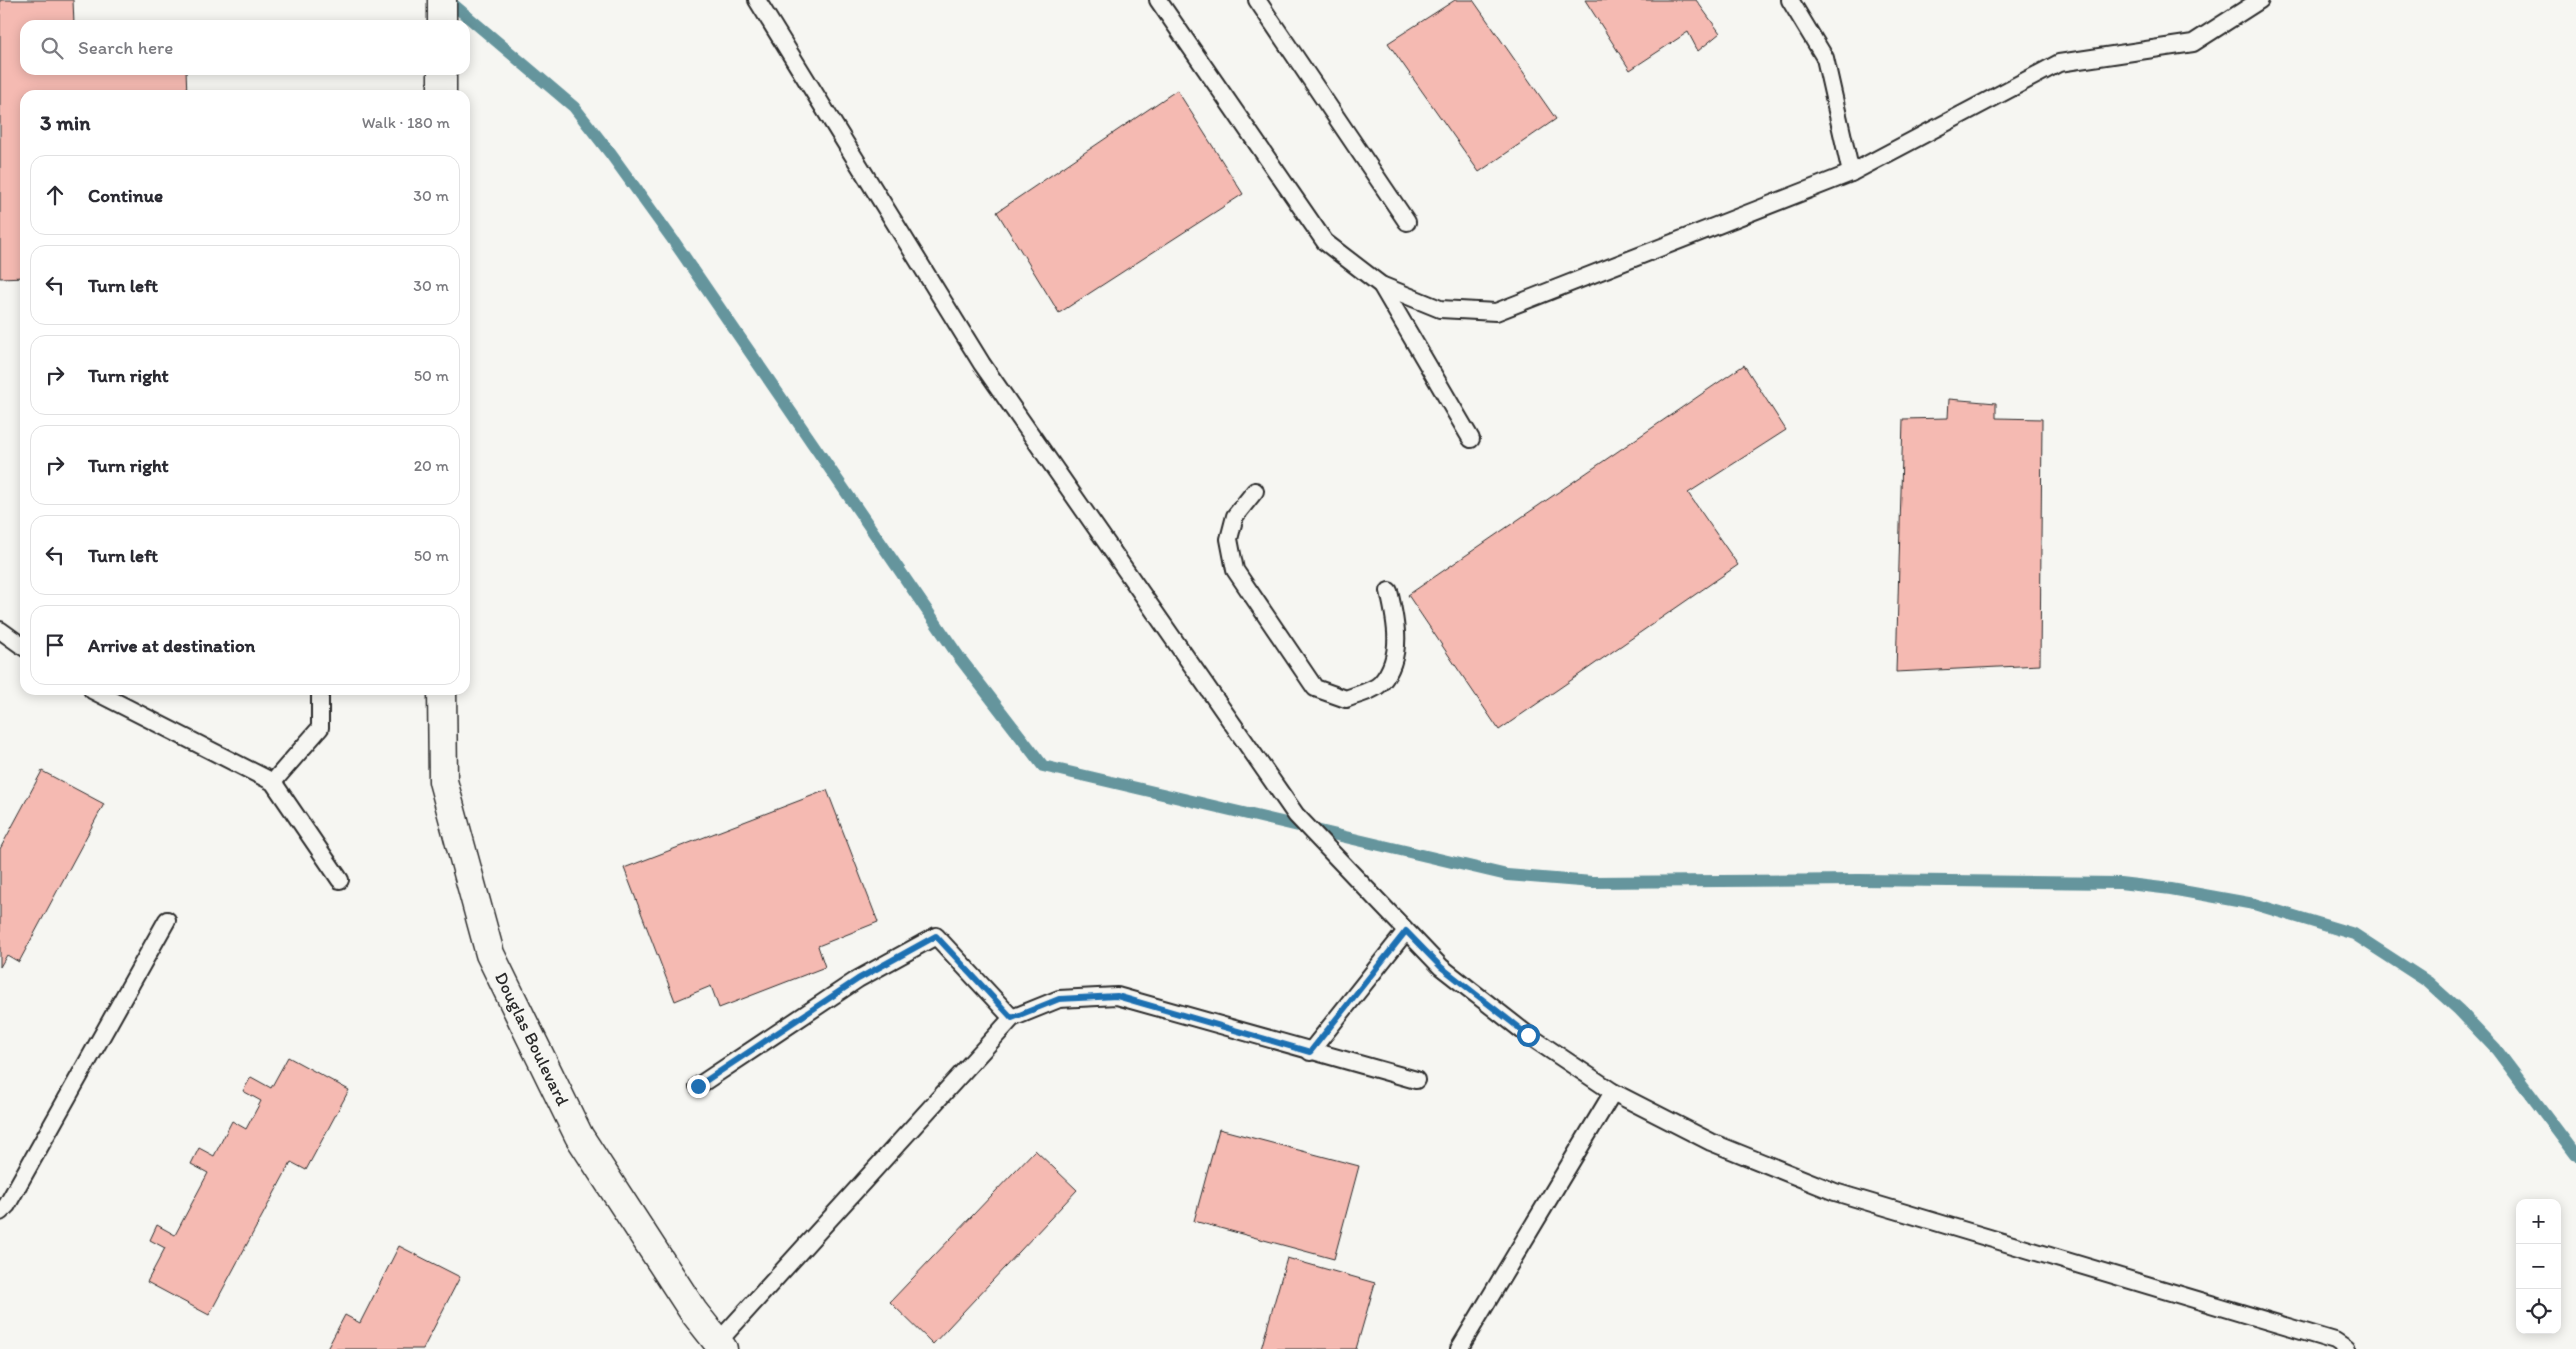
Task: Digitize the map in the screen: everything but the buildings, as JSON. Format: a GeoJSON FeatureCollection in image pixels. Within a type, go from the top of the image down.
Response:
{"type":"FeatureCollection","features":[{"type":"Feature","properties":{"kind":"street"},"geometry":{"type":"LineString","coordinates":[[442,0],[442,20]]}},
{"type":"Feature","properties":{"kind":"street"},"geometry":{"type":"LineString","coordinates":[[442,75],[442,90]]}},
{"type":"Feature","properties":{"kind":"street","name":"Douglas Boulevard"},"geometry":{"type":"LineString","coordinates":[[442,695],[443,781],[490,954],[579,1136],[693,1311],[720,1345]]}},
{"type":"Feature","properties":{"kind":"lane"},"geometry":{"type":"LineString","coordinates":[[757,0],[982,364],[1291,807],[1441,967],[1514,1024],[1613,1092],[1711,1142],[1835,1192],[2335,1341],[2347,1349]]}},
{"type":"Feature","properties":{"kind":"lane"},"geometry":{"type":"LineString","coordinates":[[1158,0],[1325,242],[1380,285],[1440,309],[1496,312],[1851,173],[2059,63],[2193,43],[2260,0]]}},
{"type":"Feature","properties":{"kind":"lane"},"geometry":{"type":"LineString","coordinates":[[1257,0],[1407,222]]}},
{"type":"Feature","properties":{"kind":"lane"},"geometry":{"type":"LineString","coordinates":[[1790,0],[1824,58],[1851,173]]}},
{"type":"Feature","properties":{"kind":"lane"},"geometry":{"type":"LineString","coordinates":[[1380,285],[1471,439]]}},
{"type":"Feature","properties":{"kind":"lane"},"geometry":{"type":"LineString","coordinates":[[1255,491],[1235,516],[1231,531],[1229,539],[1235,570],[1315,688],[1346,699],[1380,684],[1396,655],[1396,620],[1389,591]]}},
{"type":"Feature","properties":{"kind":"lane"},"geometry":{"type":"LineString","coordinates":[[0,630],[20,644]]}},
{"type":"Feature","properties":{"kind":"lane"},"geometry":{"type":"LineString","coordinates":[[102,695],[273,782],[340,880]]}},
{"type":"Feature","properties":{"kind":"lane"},"geometry":{"type":"LineString","coordinates":[[273,782],[320,728],[320,695]]}},
{"type":"Feature","properties":{"kind":"lane"},"geometry":{"type":"LineString","coordinates":[[0,1212],[7,1205],[167,920]]}},
{"type":"Feature","properties":{"kind":"lane"},"geometry":{"type":"LineString","coordinates":[[1310,1052],[1406,931]]}},
{"type":"Feature","properties":{"kind":"lane"},"geometry":{"type":"LineString","coordinates":[[698,1086],[858,979],[936,936],[1012,1018]]}},
{"type":"Feature","properties":{"kind":"lane"},"geometry":{"type":"LineString","coordinates":[[720,1345],[1012,1018],[1059,999],[1117,996],[1310,1052],[1416,1080]]}},
{"type":"Feature","properties":{"kind":"lane"},"geometry":{"type":"LineString","coordinates":[[1459,1349],[1613,1092]]}},
{"type":"Feature","properties":{"kind":"waterway"},"geometry":{"type":"LineString","coordinates":[[448,0],[574,107],[610,153],[673,240],[959,657],[1043,766],[1507,875],[1592,882],[1859,880],[2120,883],[2171,889],[2254,904],[2354,934],[2428,982],[2459,1010],[2496,1049],[2576,1155]]}},
{"type":"Feature","properties":{"kind":"route"},"geometry":{"type":"LineString","coordinates":[[698,1086],[858,979],[936,936],[1012,1018],[1059,999],[1117,996],[1310,1052],[1406,931],[1441,967],[1528,1035]]}}]}
